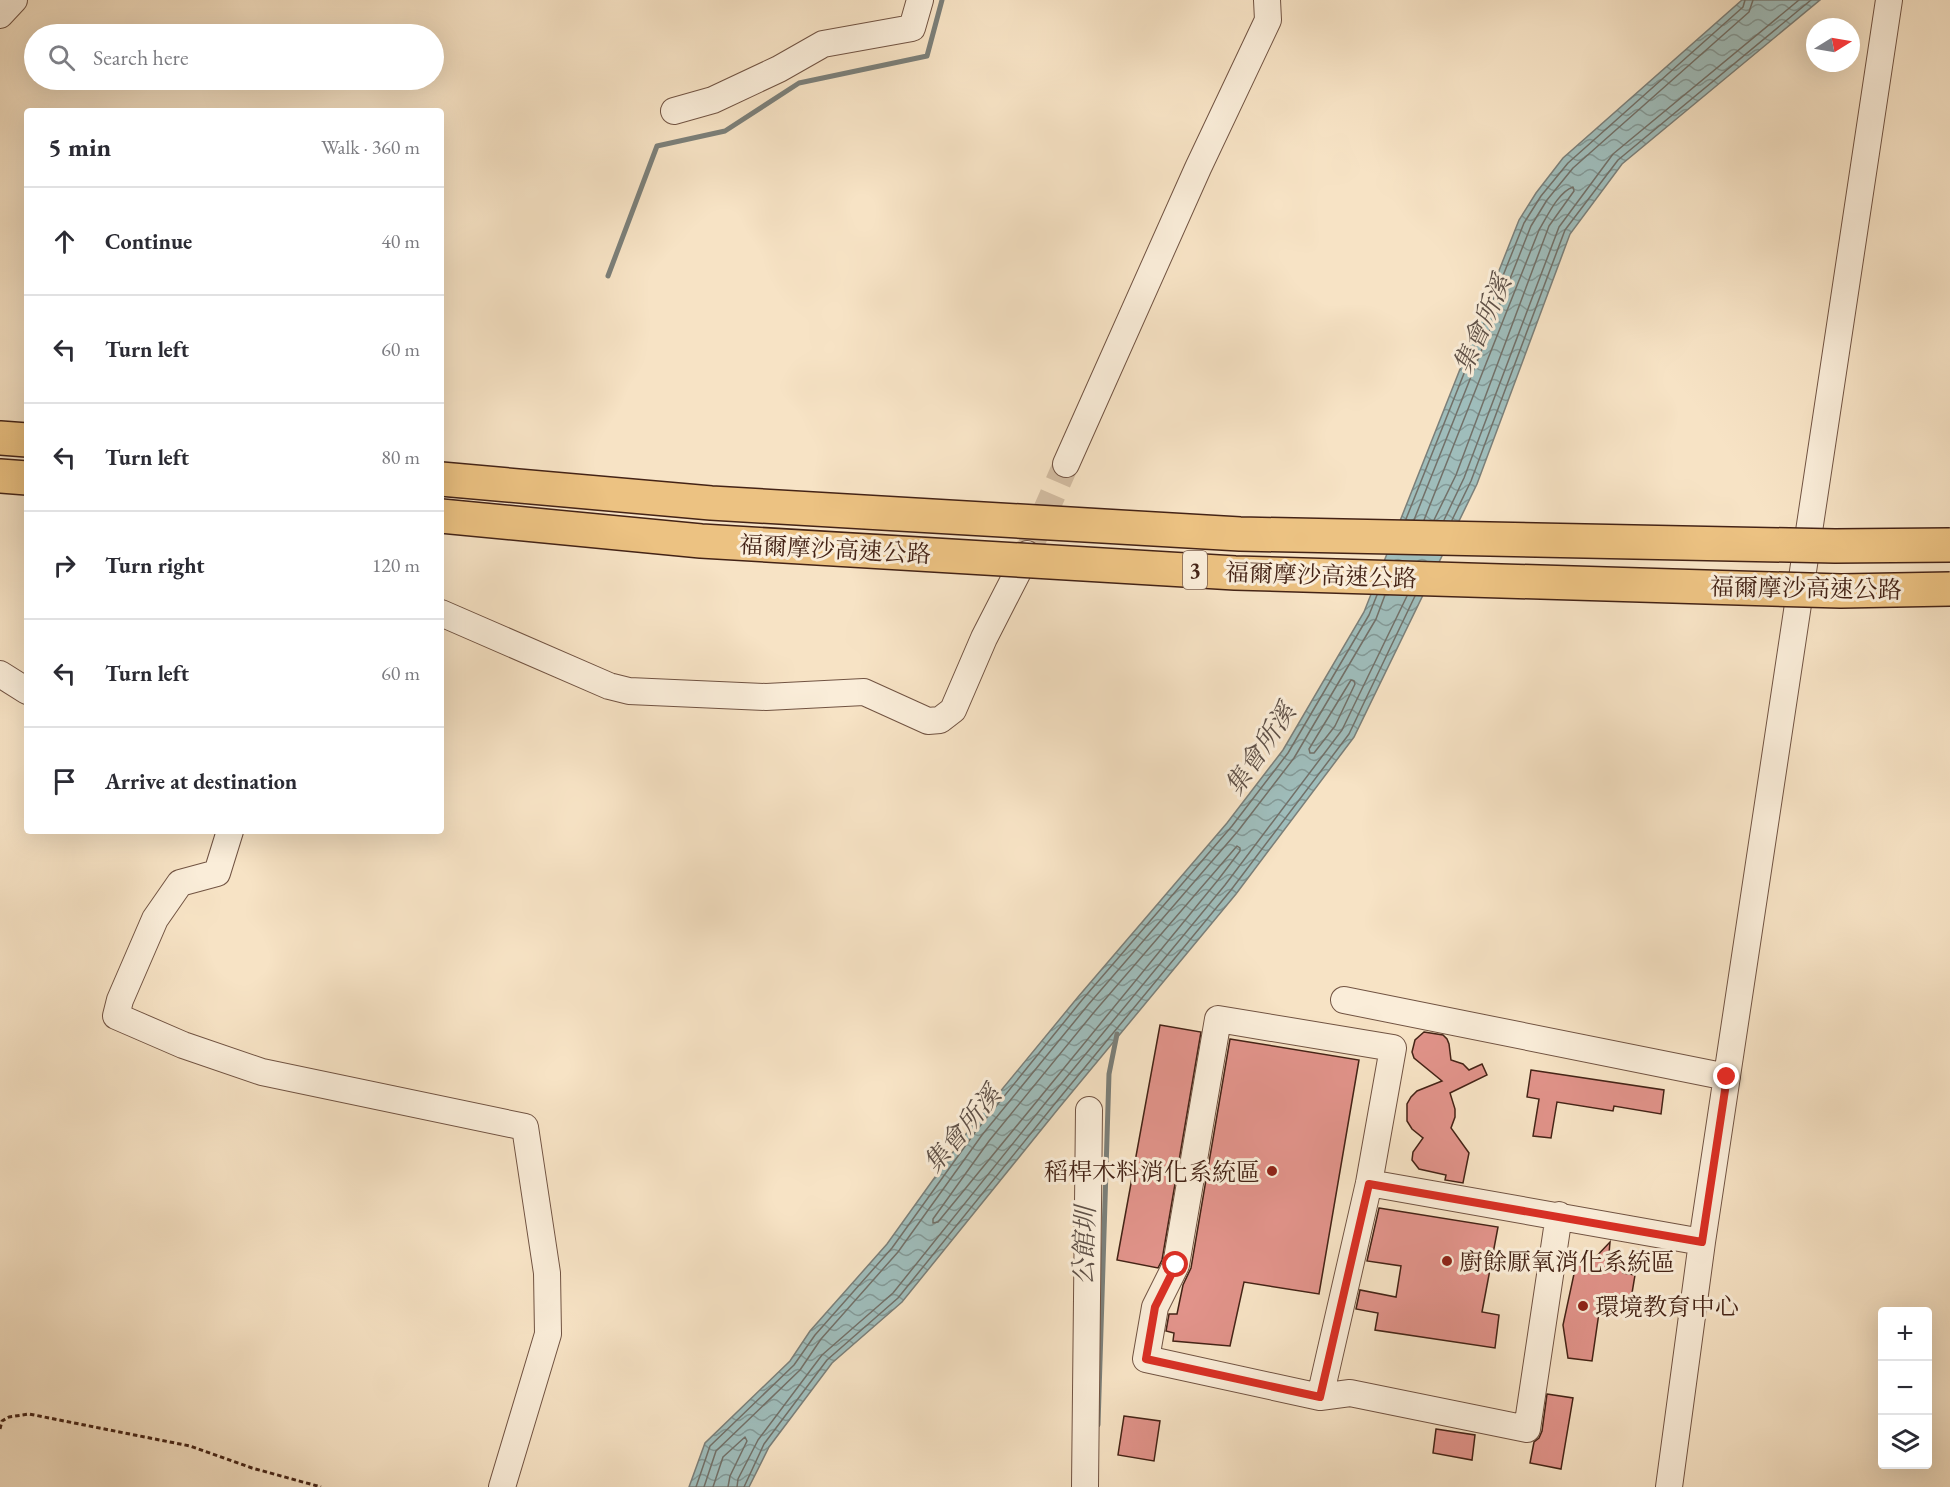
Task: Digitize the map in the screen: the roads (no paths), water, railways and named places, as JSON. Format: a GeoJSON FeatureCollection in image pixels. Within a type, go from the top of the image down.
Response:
{"type":"FeatureCollection","features":[{"type":"Feature","properties":{"kind":"highway"},"geometry":{"type":"LineString","coordinates":[[0,438],[24,441]]}},
{"type":"Feature","properties":{"kind":"highway"},"geometry":{"type":"LineString","coordinates":[[0,476],[24,478]]}},
{"type":"Feature","properties":{"kind":"highway","name":"福爾摩沙高速公路"},"geometry":{"type":"LineString","coordinates":[[444,478],[711,503],[1240,534],[1823,546],[1950,544]]}},
{"type":"Feature","properties":{"kind":"highway","name":"福爾摩沙高速公路"},"geometry":{"type":"LineString","coordinates":[[444,516],[701,541],[1234,573],[1840,591],[1950,589]]}},
{"type":"Feature","properties":{"kind":"street"},"geometry":{"type":"LineString","coordinates":[[0,15],[14,0]]}},
{"type":"Feature","properties":{"kind":"street"},"geometry":{"type":"LineString","coordinates":[[674,111],[713,100],[779,69],[823,44],[912,28],[920,0]]}},
{"type":"Feature","properties":{"kind":"street"},"geometry":{"type":"LineString","coordinates":[[1066,464],[1198,168],[1268,20],[1267,0]]}},
{"type":"Feature","properties":{"kind":"street"},"geometry":{"type":"LineString","coordinates":[[1669,1487],[1702,1242],[1888,0]]}},
{"type":"Feature","properties":{"kind":"street"},"geometry":{"type":"LineString","coordinates":[[444,614],[609,686],[629,691],[766,697],[864,692],[928,721],[940,720],[953,710],[984,638],[1027,554]]}},
{"type":"Feature","properties":{"kind":"street"},"geometry":{"type":"LineString","coordinates":[[0,674],[24,689]]}},
{"type":"Feature","properties":{"kind":"street"},"geometry":{"type":"LineString","coordinates":[[229,834],[217,873],[180,884],[155,919],[120,1000],[116,1016],[183,1045],[262,1072],[525,1127],[547,1273],[548,1334],[502,1487]]}},
{"type":"Feature","properties":{"kind":"street"},"geometry":{"type":"LineString","coordinates":[[1344,1000],[1727,1077]]}},
{"type":"Feature","properties":{"kind":"street"},"geometry":{"type":"LineString","coordinates":[[1320,1397],[1369,1184],[1393,1048],[1218,1019],[1176,1265],[1155,1307],[1146,1359],[1320,1397],[1350,1393],[1527,1430],[1559,1215]]}},
{"type":"Feature","properties":{"kind":"street"},"geometry":{"type":"LineString","coordinates":[[1085,1487],[1089,1110]]}},
{"type":"Feature","properties":{"kind":"street"},"geometry":{"type":"LineString","coordinates":[[1369,1184],[1559,1215],[1702,1242]]}},
{"type":"Feature","properties":{"kind":"water","name":"集會所溪"},"geometry":{"type":"Polygon","coordinates":[[[1742,0],[1820,0],[1622,164],[1570,234],[1477,484],[1354,737],[1236,894],[902,1302],[832,1363],[769,1447],[749,1487],[689,1487],[705,1443],[790,1361],[810,1331],[887,1244],[971,1127],[1078,997],[1227,823],[1283,750],[1364,612],[1519,220],[1563,158],[1742,0]]]}},
{"type":"Feature","properties":{"kind":"waterway"},"geometry":{"type":"LineString","coordinates":[[608,276],[657,146],[725,131],[799,83],[927,56],[942,0]]}},
{"type":"Feature","properties":{"kind":"waterway","name":"公館圳"},"geometry":{"type":"LineString","coordinates":[[1098,1425],[1109,1074],[1117,1034]]}},
{"type":"Feature","properties":{"kind":"tunnel"},"geometry":{"type":"LineString","coordinates":[[1027,554],[1066,464]]}},
{"type":"Feature","properties":{"kind":"place","name":"稻桿木料消化系統區"},"geometry":{"type":"Point","coordinates":[1272,1171]}},
{"type":"Feature","properties":{"kind":"place","name":"廚餘厭氧消化系統區"},"geometry":{"type":"Point","coordinates":[1447,1261]}},
{"type":"Feature","properties":{"kind":"place","name":"環境教育中心"},"geometry":{"type":"Point","coordinates":[1583,1306]}}]}
